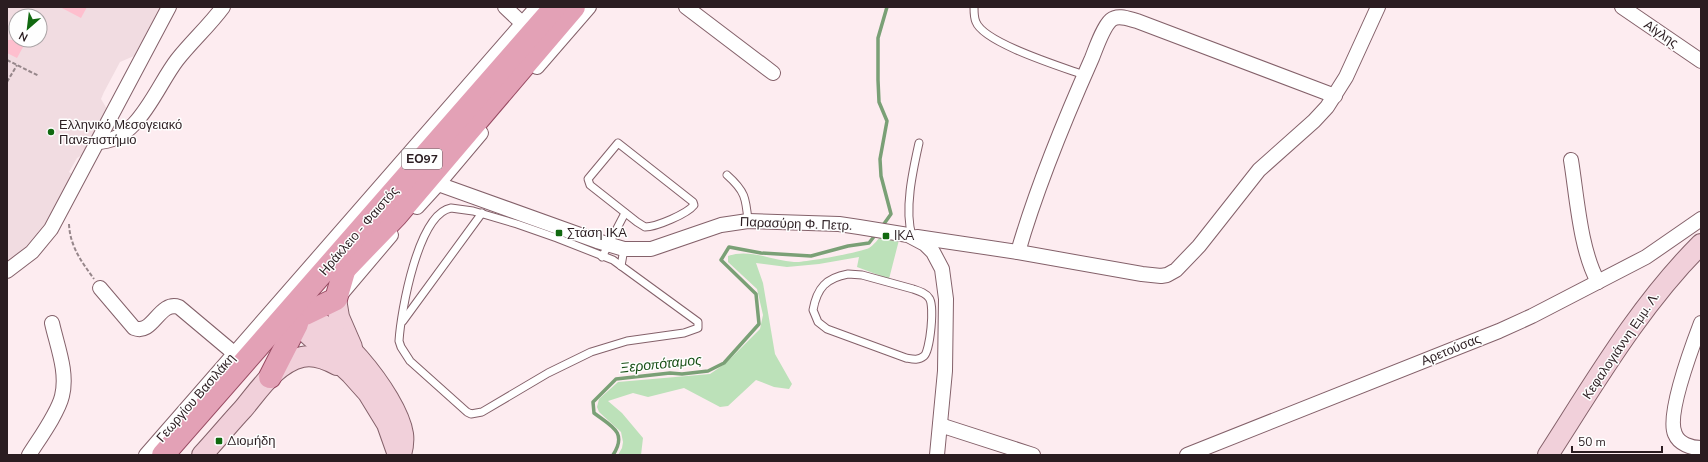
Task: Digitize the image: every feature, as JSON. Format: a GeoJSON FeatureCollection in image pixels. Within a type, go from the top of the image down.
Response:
{"type":"FeatureCollection","features":[{"type":"Feature","properties":{"kind":"main road","name":"Ηράκλειο - Φαιστός"},"geometry":{"type":"LineString","coordinates":[[163,455],[299,321],[307,290],[555,7]]}},
{"type":"Feature","properties":{"kind":"main road","name":"Ηράκλειο - Φαιστός"},"geometry":{"type":"LineString","coordinates":[[183,455],[345,268],[396,216],[574,7]]}},
{"type":"Feature","properties":{"kind":"main road"},"geometry":{"type":"LineString","coordinates":[[475,124],[503,106]]}},
{"type":"Feature","properties":{"kind":"main road","name":"Κεφαλογιάννη Εμμ. Λ."},"geometry":{"type":"LineString","coordinates":[[1548,455],[1644,310],[1672,274],[1701,244]]}},
{"type":"Feature","properties":{"kind":"main road"},"geometry":{"type":"LineString","coordinates":[[307,290],[324,251]]}},
{"type":"Feature","properties":{"kind":"main road"},"geometry":{"type":"LineString","coordinates":[[345,268],[336,299],[339,317],[355,354]]}},
{"type":"Feature","properties":{"kind":"main road"},"geometry":{"type":"LineString","coordinates":[[240,347],[299,321],[336,299]]}},
{"type":"Feature","properties":{"kind":"main road"},"geometry":{"type":"LineString","coordinates":[[299,321],[335,335],[355,354],[371,373],[393,406],[403,433],[403,444],[399,455]]}},
{"type":"Feature","properties":{"kind":"main road"},"geometry":{"type":"LineString","coordinates":[[299,321],[368,393],[384,416],[399,455]]}},
{"type":"Feature","properties":{"kind":"main road"},"geometry":{"type":"LineString","coordinates":[[270,377],[299,321]]}},
{"type":"Feature","properties":{"kind":"main road"},"geometry":{"type":"LineString","coordinates":[[206,454],[270,377],[289,362],[307,356],[321,358],[351,374]]}},
{"type":"Feature","properties":{"kind":"street"},"geometry":{"type":"LineString","coordinates":[[7,271],[32,252],[51,229],[169,7]]}},
{"type":"Feature","properties":{"kind":"street"},"geometry":{"type":"LineString","coordinates":[[97,142],[108,141],[115,138],[140,117],[151,103],[177,60],[223,7]]}},
{"type":"Feature","properties":{"kind":"street"},"geometry":{"type":"LineString","coordinates":[[505,7],[534,13]]}},
{"type":"Feature","properties":{"kind":"street"},"geometry":{"type":"LineString","coordinates":[[336,299],[438,184],[589,7]]}},
{"type":"Feature","properties":{"kind":"street"},"geometry":{"type":"LineString","coordinates":[[686,7],[773,73]]}},
{"type":"Feature","properties":{"kind":"street"},"geometry":{"type":"LineString","coordinates":[[910,236],[1018,252],[1142,274],[1161,276],[1172,273],[1199,246],[1260,170],[1314,121],[1335,96],[1346,77],[1378,7]]}},
{"type":"Feature","properties":{"kind":"street","name":"Αίγλης"},"geometry":{"type":"LineString","coordinates":[[1622,7],[1701,60]]}},
{"type":"Feature","properties":{"kind":"street","name":"Γεωργίου Βασιλάκη"},"geometry":{"type":"LineString","coordinates":[[146,455],[534,13]]}},
{"type":"Feature","properties":{"kind":"street"},"geometry":{"type":"LineString","coordinates":[[1018,252],[1040,186],[1084,75],[1109,22],[1116,17],[1123,17],[1144,24],[1335,96]]}},
{"type":"Feature","properties":{"kind":"street"},"geometry":{"type":"LineString","coordinates":[[1571,160],[1580,222],[1589,261],[1598,282]]}},
{"type":"Feature","properties":{"kind":"street","name":"Παρασύρη Φ. Πετρ."},"geometry":{"type":"LineString","coordinates":[[438,184],[605,251],[651,249],[721,225],[748,221],[839,224],[910,236],[929,248],[942,269],[946,299],[948,335],[937,455]]}},
{"type":"Feature","properties":{"kind":"street","name":"Αρετούσας"},"geometry":{"type":"LineString","coordinates":[[1187,455],[1498,331],[1532,316],[1646,257],[1701,219]]}},
{"type":"Feature","properties":{"kind":"street"},"geometry":{"type":"LineString","coordinates":[[100,288],[134,328],[144,330],[162,311],[170,306],[176,306],[240,347]]}},
{"type":"Feature","properties":{"kind":"street"},"geometry":{"type":"LineString","coordinates":[[29,455],[58,406],[63,392],[63,369],[52,323]]}},
{"type":"Feature","properties":{"kind":"street"},"geometry":{"type":"LineString","coordinates":[[1701,323],[1687,363],[1672,423],[1674,433],[1680,441],[1691,446],[1701,448]]}},
{"type":"Feature","properties":{"kind":"street"},"geometry":{"type":"LineString","coordinates":[[940,425],[1033,455]]}},
{"type":"Feature","properties":{"kind":"lane"},"geometry":{"type":"LineString","coordinates":[[974,7],[976,23],[990,37],[1011,48],[1084,75]]}},
{"type":"Feature","properties":{"kind":"lane"},"geometry":{"type":"LineString","coordinates":[[618,143],[693,202],[694,205],[691,209],[648,227],[641,225],[625,213],[590,185],[588,179],[618,143]]}},
{"type":"Feature","properties":{"kind":"lane"},"geometry":{"type":"LineString","coordinates":[[910,236],[911,182],[918,143]]}},
{"type":"Feature","properties":{"kind":"lane"},"geometry":{"type":"LineString","coordinates":[[727,175],[739,186],[746,201],[748,221]]}},
{"type":"Feature","properties":{"kind":"lane"},"geometry":{"type":"LineString","coordinates":[[444,209],[464,209],[482,213],[558,238],[605,251],[620,266],[698,322],[698,328],[684,333],[633,340],[590,352],[548,373],[498,404],[482,412],[476,414],[467,412],[406,356],[400,348],[399,341],[413,267],[432,222],[444,209]]}},
{"type":"Feature","properties":{"kind":"lane"},"geometry":{"type":"LineString","coordinates":[[402,323],[482,213]]}},
{"type":"Feature","properties":{"kind":"lane"},"geometry":{"type":"LineString","coordinates":[[605,251],[625,213]]}},
{"type":"Feature","properties":{"kind":"lane"},"geometry":{"type":"LineString","coordinates":[[620,266],[624,249]]}},
{"type":"Feature","properties":{"kind":"lane"},"geometry":{"type":"LineString","coordinates":[[848,274],[862,275],[920,291],[929,298],[931,306],[930,330],[927,353],[922,358],[912,359],[842,335],[821,326],[814,316],[813,310],[820,289],[831,278],[848,274]]}},
{"type":"Feature","properties":{"kind":"lane"},"geometry":{"type":"LineString","coordinates":[[930,330],[948,335]]}},
{"type":"Feature","properties":{"kind":"path"},"geometry":{"type":"LineString","coordinates":[[7,60],[39,76]]}},
{"type":"Feature","properties":{"kind":"path"},"geometry":{"type":"LineString","coordinates":[[7,82],[17,65]]}},
{"type":"Feature","properties":{"kind":"path"},"geometry":{"type":"LineString","coordinates":[[69,220],[71,242],[77,255],[100,288]]}},
{"type":"Feature","properties":{"kind":"shaded area","name":"Ελληνικό Μεσογειακό Πανεπιστήμιο"},"geometry":{"type":"Polygon","coordinates":[[[7,7],[160,7],[134,56],[120,62],[101,99],[107,109],[82,155],[77,158],[69,172],[74,175],[46,224],[28,246],[7,263],[7,7]]]}},
{"type":"Feature","properties":{"kind":"green space"},"geometry":{"type":"Polygon","coordinates":[[[882,235],[899,240],[889,279],[857,267],[859,257],[819,264],[787,267],[756,263],[763,283],[775,354],[792,384],[789,389],[774,387],[756,380],[728,406],[720,407],[684,388],[648,397],[633,393],[608,401],[622,413],[643,438],[641,455],[618,455],[622,448],[623,442],[621,432],[599,412],[597,407],[599,399],[618,382],[710,374],[726,363],[760,329],[763,315],[757,289],[728,262],[728,256],[744,253],[794,262],[808,261],[864,250],[871,247],[882,235]]]}},
{"type":"Feature","properties":{"kind":"building"},"geometry":{"type":"Polygon","coordinates":[[[60,7],[87,7],[81,18],[60,7]]]}},
{"type":"Feature","properties":{"kind":"building"},"geometry":{"type":"Polygon","coordinates":[[[7,40],[8,48],[23,48],[17,58],[7,53],[7,40]]]}},
{"type":"Feature","properties":{"kind":"waterway","name":"Ξεροπόταμος"},"geometry":{"type":"LineString","coordinates":[[881,228],[891,214],[881,176],[880,159],[887,121],[879,102],[878,80],[878,38],[887,7]]}},
{"type":"Feature","properties":{"kind":"waterway","name":"Ξεροπόταμος"},"geometry":{"type":"LineString","coordinates":[[613,455],[619,441],[618,435],[616,430],[594,413],[593,402],[616,379],[670,373],[682,374],[708,371],[724,363],[759,324],[756,294],[721,260],[729,247],[761,253],[811,256],[848,246],[869,243],[876,234]]}},
{"type":"Feature","properties":{"kind":"place","name":"Ελληνικό Μεσογειακό Πανεπιστήμιο"},"geometry":{"type":"Point","coordinates":[51,132]}},
{"type":"Feature","properties":{"kind":"place","name":"Στάση ΙΚΑ"},"geometry":{"type":"Point","coordinates":[559,233]}},
{"type":"Feature","properties":{"kind":"place","name":"IKA"},"geometry":{"type":"Point","coordinates":[886,236]}},
{"type":"Feature","properties":{"kind":"place","name":"Διομήδη"},"geometry":{"type":"Point","coordinates":[219,441]}}]}
